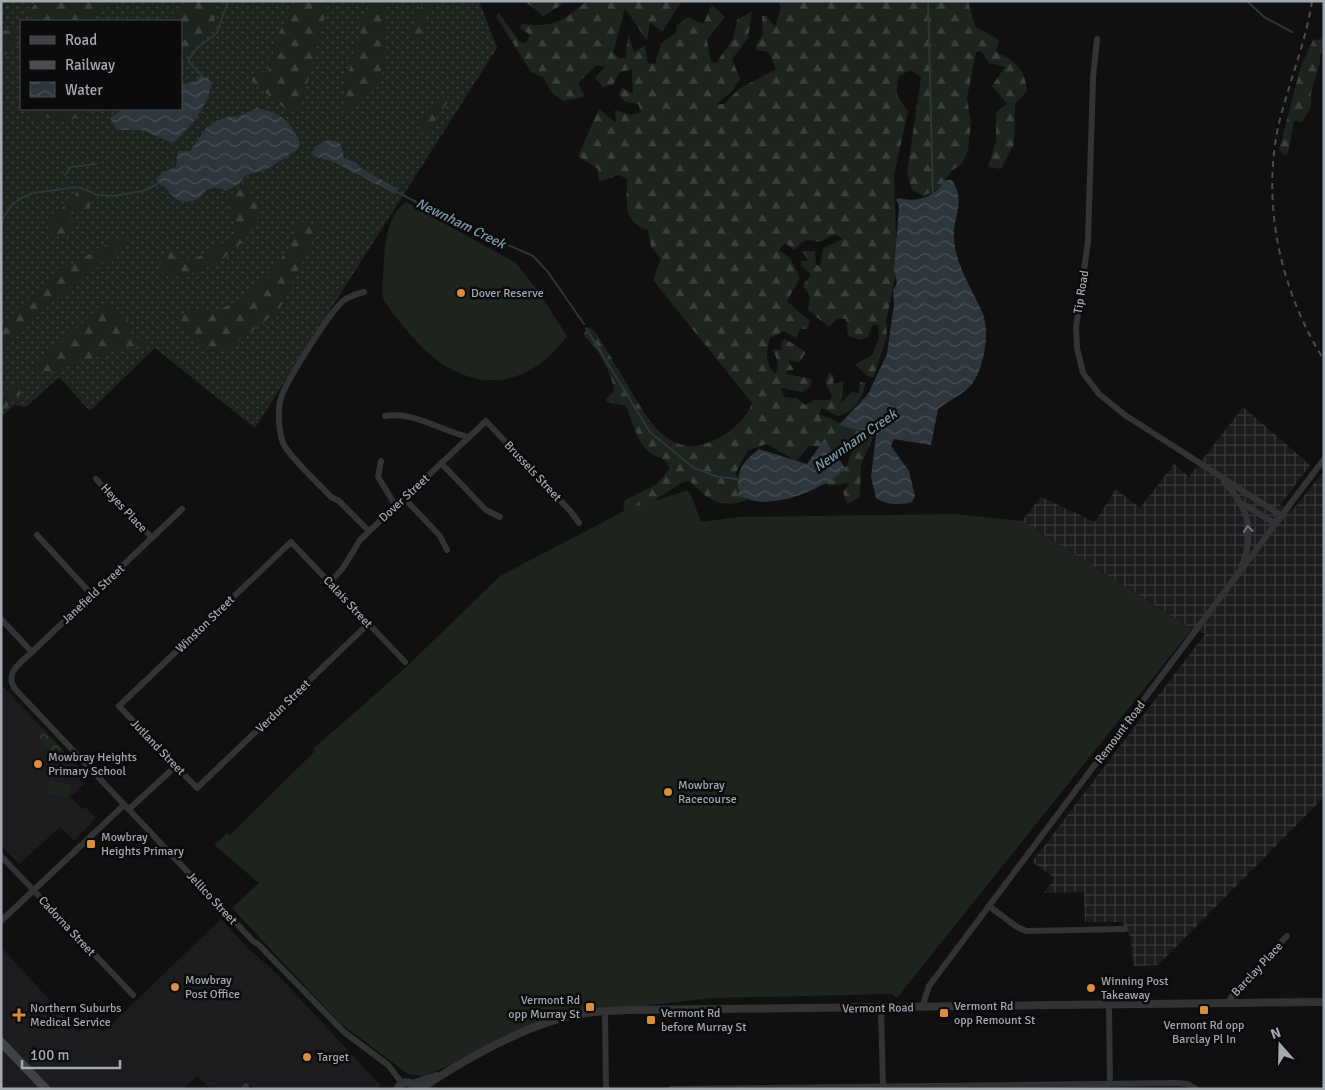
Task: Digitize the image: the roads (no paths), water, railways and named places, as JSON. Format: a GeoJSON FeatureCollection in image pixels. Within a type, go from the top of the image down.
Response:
{"type":"FeatureCollection","features":[{"type":"Feature","properties":{"kind":"main road"},"geometry":{"type":"LineString","coordinates":[[3,1047],[46,1089]]}},
{"type":"Feature","properties":{"kind":"street","name":"Tip Road"},"geometry":{"type":"LineString","coordinates":[[1097,39],[1093,78],[1088,240],[1076,328],[1080,362],[1089,382],[1108,403],[1282,516]]}},
{"type":"Feature","properties":{"kind":"street"},"geometry":{"type":"LineString","coordinates":[[364,292],[342,302],[326,321],[284,390],[279,407],[281,435],[286,449],[331,498],[340,501],[369,531]]}},
{"type":"Feature","properties":{"kind":"street"},"geometry":{"type":"LineString","coordinates":[[384,416],[411,416],[436,428],[469,437]]}},
{"type":"Feature","properties":{"kind":"street","name":"Dover Street"},"geometry":{"type":"LineString","coordinates":[[330,582],[343,568],[360,540],[486,421]]}},
{"type":"Feature","properties":{"kind":"street","name":"Brussels Street"},"geometry":{"type":"LineString","coordinates":[[486,421],[579,523]]}},
{"type":"Feature","properties":{"kind":"street","name":"Remount Road"},"geometry":{"type":"LineString","coordinates":[[922,1008],[928,986],[1324,459]]}},
{"type":"Feature","properties":{"kind":"street"},"geometry":{"type":"LineString","coordinates":[[381,461],[378,477],[396,506]]}},
{"type":"Feature","properties":{"kind":"street"},"geometry":{"type":"LineString","coordinates":[[441,463],[486,510],[500,516]]}},
{"type":"Feature","properties":{"kind":"street","name":"Tip Road"},"geometry":{"type":"LineString","coordinates":[[1218,476],[1244,505],[1276,524]]}},
{"type":"Feature","properties":{"kind":"street","name":"Heyes Place"},"geometry":{"type":"LineString","coordinates":[[96,478],[152,538]]}},
{"type":"Feature","properties":{"kind":"street"},"geometry":{"type":"LineString","coordinates":[[1238,575],[1246,556],[1249,537],[1244,505],[1252,496]]}},
{"type":"Feature","properties":{"kind":"street"},"geometry":{"type":"LineString","coordinates":[[404,498],[440,536],[447,550]]}},
{"type":"Feature","properties":{"kind":"street","name":"Janefield Street"},"geometry":{"type":"LineString","coordinates":[[10,681],[10,677],[15,669],[32,652],[182,509]]}},
{"type":"Feature","properties":{"kind":"street"},"geometry":{"type":"LineString","coordinates":[[37,535],[92,595]]}},
{"type":"Feature","properties":{"kind":"street","name":"Calais Street"},"geometry":{"type":"LineString","coordinates":[[291,542],[405,662]]}},
{"type":"Feature","properties":{"kind":"street","name":"Winston Street"},"geometry":{"type":"LineString","coordinates":[[119,706],[291,542]]}},
{"type":"Feature","properties":{"kind":"street"},"geometry":{"type":"LineString","coordinates":[[1,620],[32,652]]}},
{"type":"Feature","properties":{"kind":"street","name":"Verdun Street"},"geometry":{"type":"LineString","coordinates":[[197,788],[368,624]]}},
{"type":"Feature","properties":{"kind":"street","name":"Jellico Street"},"geometry":{"type":"LineString","coordinates":[[10,681],[16,690],[253,941],[344,1032],[388,1065],[399,1086]]}},
{"type":"Feature","properties":{"kind":"street","name":"Jutland Street"},"geometry":{"type":"LineString","coordinates":[[119,706],[197,788]]}},
{"type":"Feature","properties":{"kind":"street"},"geometry":{"type":"LineString","coordinates":[[1,921],[126,807],[176,766]]}},
{"type":"Feature","properties":{"kind":"street","name":"Cadorna Street"},"geometry":{"type":"LineString","coordinates":[[1,856],[133,995]]}},
{"type":"Feature","properties":{"kind":"street"},"geometry":{"type":"LineString","coordinates":[[989,906],[1017,927],[1026,931],[1125,929]]}},
{"type":"Feature","properties":{"kind":"street","name":"Barclay Place"},"geometry":{"type":"LineString","coordinates":[[1228,1003],[1235,991],[1288,936]]}},
{"type":"Feature","properties":{"kind":"street","name":"Vermont Road"},"geometry":{"type":"LineString","coordinates":[[399,1086],[414,1086],[445,1073],[540,1025],[574,1015],[605,1011],[1324,1002]]}},
{"type":"Feature","properties":{"kind":"street"},"geometry":{"type":"LineString","coordinates":[[1109,1005],[1110,1083]]}},
{"type":"Feature","properties":{"kind":"street"},"geometry":{"type":"LineString","coordinates":[[882,1007],[883,1088]]}},
{"type":"Feature","properties":{"kind":"street"},"geometry":{"type":"LineString","coordinates":[[605,1011],[606,1089]]}},
{"type":"Feature","properties":{"kind":"street","name":"Vermont Road"},"geometry":{"type":"LineString","coordinates":[[421,1089],[445,1073]]}},
{"type":"Feature","properties":{"kind":"street"},"geometry":{"type":"LineString","coordinates":[[671,1089],[1099,1086],[1110,1083],[1183,1083],[1196,1089]]}},
{"type":"Feature","properties":{"kind":"water"},"geometry":{"type":"Polygon","coordinates":[[[200,76],[208,78],[212,85],[209,94],[197,117],[173,143],[141,130],[117,130],[110,118],[122,110],[182,110],[182,85],[196,81],[200,76]]]}},
{"type":"Feature","properties":{"kind":"water"},"geometry":{"type":"Polygon","coordinates":[[[257,108],[279,115],[288,123],[300,143],[297,150],[267,169],[245,176],[239,184],[226,191],[217,187],[206,190],[199,198],[190,202],[176,199],[166,188],[160,185],[156,179],[163,172],[176,167],[178,151],[190,151],[206,128],[229,116],[237,117],[257,108]]]}},
{"type":"Feature","properties":{"kind":"water"},"geometry":{"type":"Polygon","coordinates":[[[327,140],[341,144],[344,158],[357,163],[361,168],[398,189],[395,194],[334,162],[313,156],[314,148],[327,140]]]}},
{"type":"Feature","properties":{"kind":"water"},"geometry":{"type":"Polygon","coordinates":[[[945,180],[952,180],[958,196],[959,203],[954,231],[955,249],[961,269],[983,314],[986,331],[985,350],[980,369],[972,384],[938,409],[931,445],[894,439],[891,446],[909,471],[915,496],[912,502],[889,504],[876,498],[871,477],[876,435],[839,425],[868,394],[887,354],[894,304],[893,290],[897,283],[894,269],[899,206],[896,200],[898,198],[911,200],[925,197],[937,191],[945,180]]]}},
{"type":"Feature","properties":{"kind":"water"},"geometry":{"type":"Polygon","coordinates":[[[825,438],[829,447],[845,469],[837,476],[806,493],[784,500],[759,502],[739,496],[738,481],[741,469],[747,459],[759,449],[807,464],[825,438]]]}},
{"type":"Feature","properties":{"kind":"waterway"},"geometry":{"type":"LineString","coordinates":[[202,76],[188,61],[197,48],[217,33],[228,1]]}},
{"type":"Feature","properties":{"kind":"waterway","name":"Newnham Creek"},"geometry":{"type":"LineString","coordinates":[[928,1],[933,196]]}},
{"type":"Feature","properties":{"kind":"waterway","name":"Newnham Creek"},"geometry":{"type":"LineString","coordinates":[[1247,1],[1264,17],[1292,32]]}},
{"type":"Feature","properties":{"kind":"waterway"},"geometry":{"type":"LineString","coordinates":[[65,175],[71,167],[96,164]]}},
{"type":"Feature","properties":{"kind":"waterway","name":"Newnham Creek"},"geometry":{"type":"LineString","coordinates":[[1,221],[11,206],[21,198],[33,193],[78,187],[98,195],[113,196],[143,191],[159,183]]}},
{"type":"Feature","properties":{"kind":"waterway","name":"Newnham Creek"},"geometry":{"type":"LineString","coordinates":[[395,191],[443,216],[533,256],[548,272],[584,324]]}},
{"type":"Feature","properties":{"kind":"waterway","name":"Newnham Creek"},"geometry":{"type":"LineString","coordinates":[[586,328],[650,432],[694,468],[718,477],[738,479]]}},
{"type":"Feature","properties":{"kind":"waterway","name":"Newnham Creek"},"geometry":{"type":"LineString","coordinates":[[833,454],[868,431]]}},
{"type":"Feature","properties":{"kind":"railway"},"geometry":{"type":"LineString","coordinates":[[1312,1],[1302,46],[1280,119],[1274,150],[1272,181],[1278,244],[1285,275],[1309,333],[1324,360]]}},
{"type":"Feature","properties":{"kind":"place","name":"Dover Reserve"},"geometry":{"type":"Point","coordinates":[461,293]}},
{"type":"Feature","properties":{"kind":"place","name":"Mowbray Heights Primary School"},"geometry":{"type":"Point","coordinates":[38,764]}},
{"type":"Feature","properties":{"kind":"place","name":"Mowbray Racecourse"},"geometry":{"type":"Point","coordinates":[668,792]}},
{"type":"Feature","properties":{"kind":"place","name":"Mowbray Heights Primary"},"geometry":{"type":"Point","coordinates":[91,844]}},
{"type":"Feature","properties":{"kind":"place","name":"Mowbray Post Office"},"geometry":{"type":"Point","coordinates":[175,987]}},
{"type":"Feature","properties":{"kind":"place","name":"Winning Post Takeaway"},"geometry":{"type":"Point","coordinates":[1091,988]}},
{"type":"Feature","properties":{"kind":"place","name":"Vermont Rd opp Murray St"},"geometry":{"type":"Point","coordinates":[590,1007]}},
{"type":"Feature","properties":{"kind":"place","name":"Vermont Rd opp Barclay Pl In"},"geometry":{"type":"Point","coordinates":[1204,1010]}},
{"type":"Feature","properties":{"kind":"place","name":"Vermont Rd opp Remount St"},"geometry":{"type":"Point","coordinates":[944,1013]}},
{"type":"Feature","properties":{"kind":"place","name":"Northern Suburbs Medical Service"},"geometry":{"type":"Point","coordinates":[19,1015]}},
{"type":"Feature","properties":{"kind":"place","name":"Vermont Rd before Murray St"},"geometry":{"type":"Point","coordinates":[651,1020]}},
{"type":"Feature","properties":{"kind":"place","name":"Target"},"geometry":{"type":"Point","coordinates":[307,1057]}}]}
